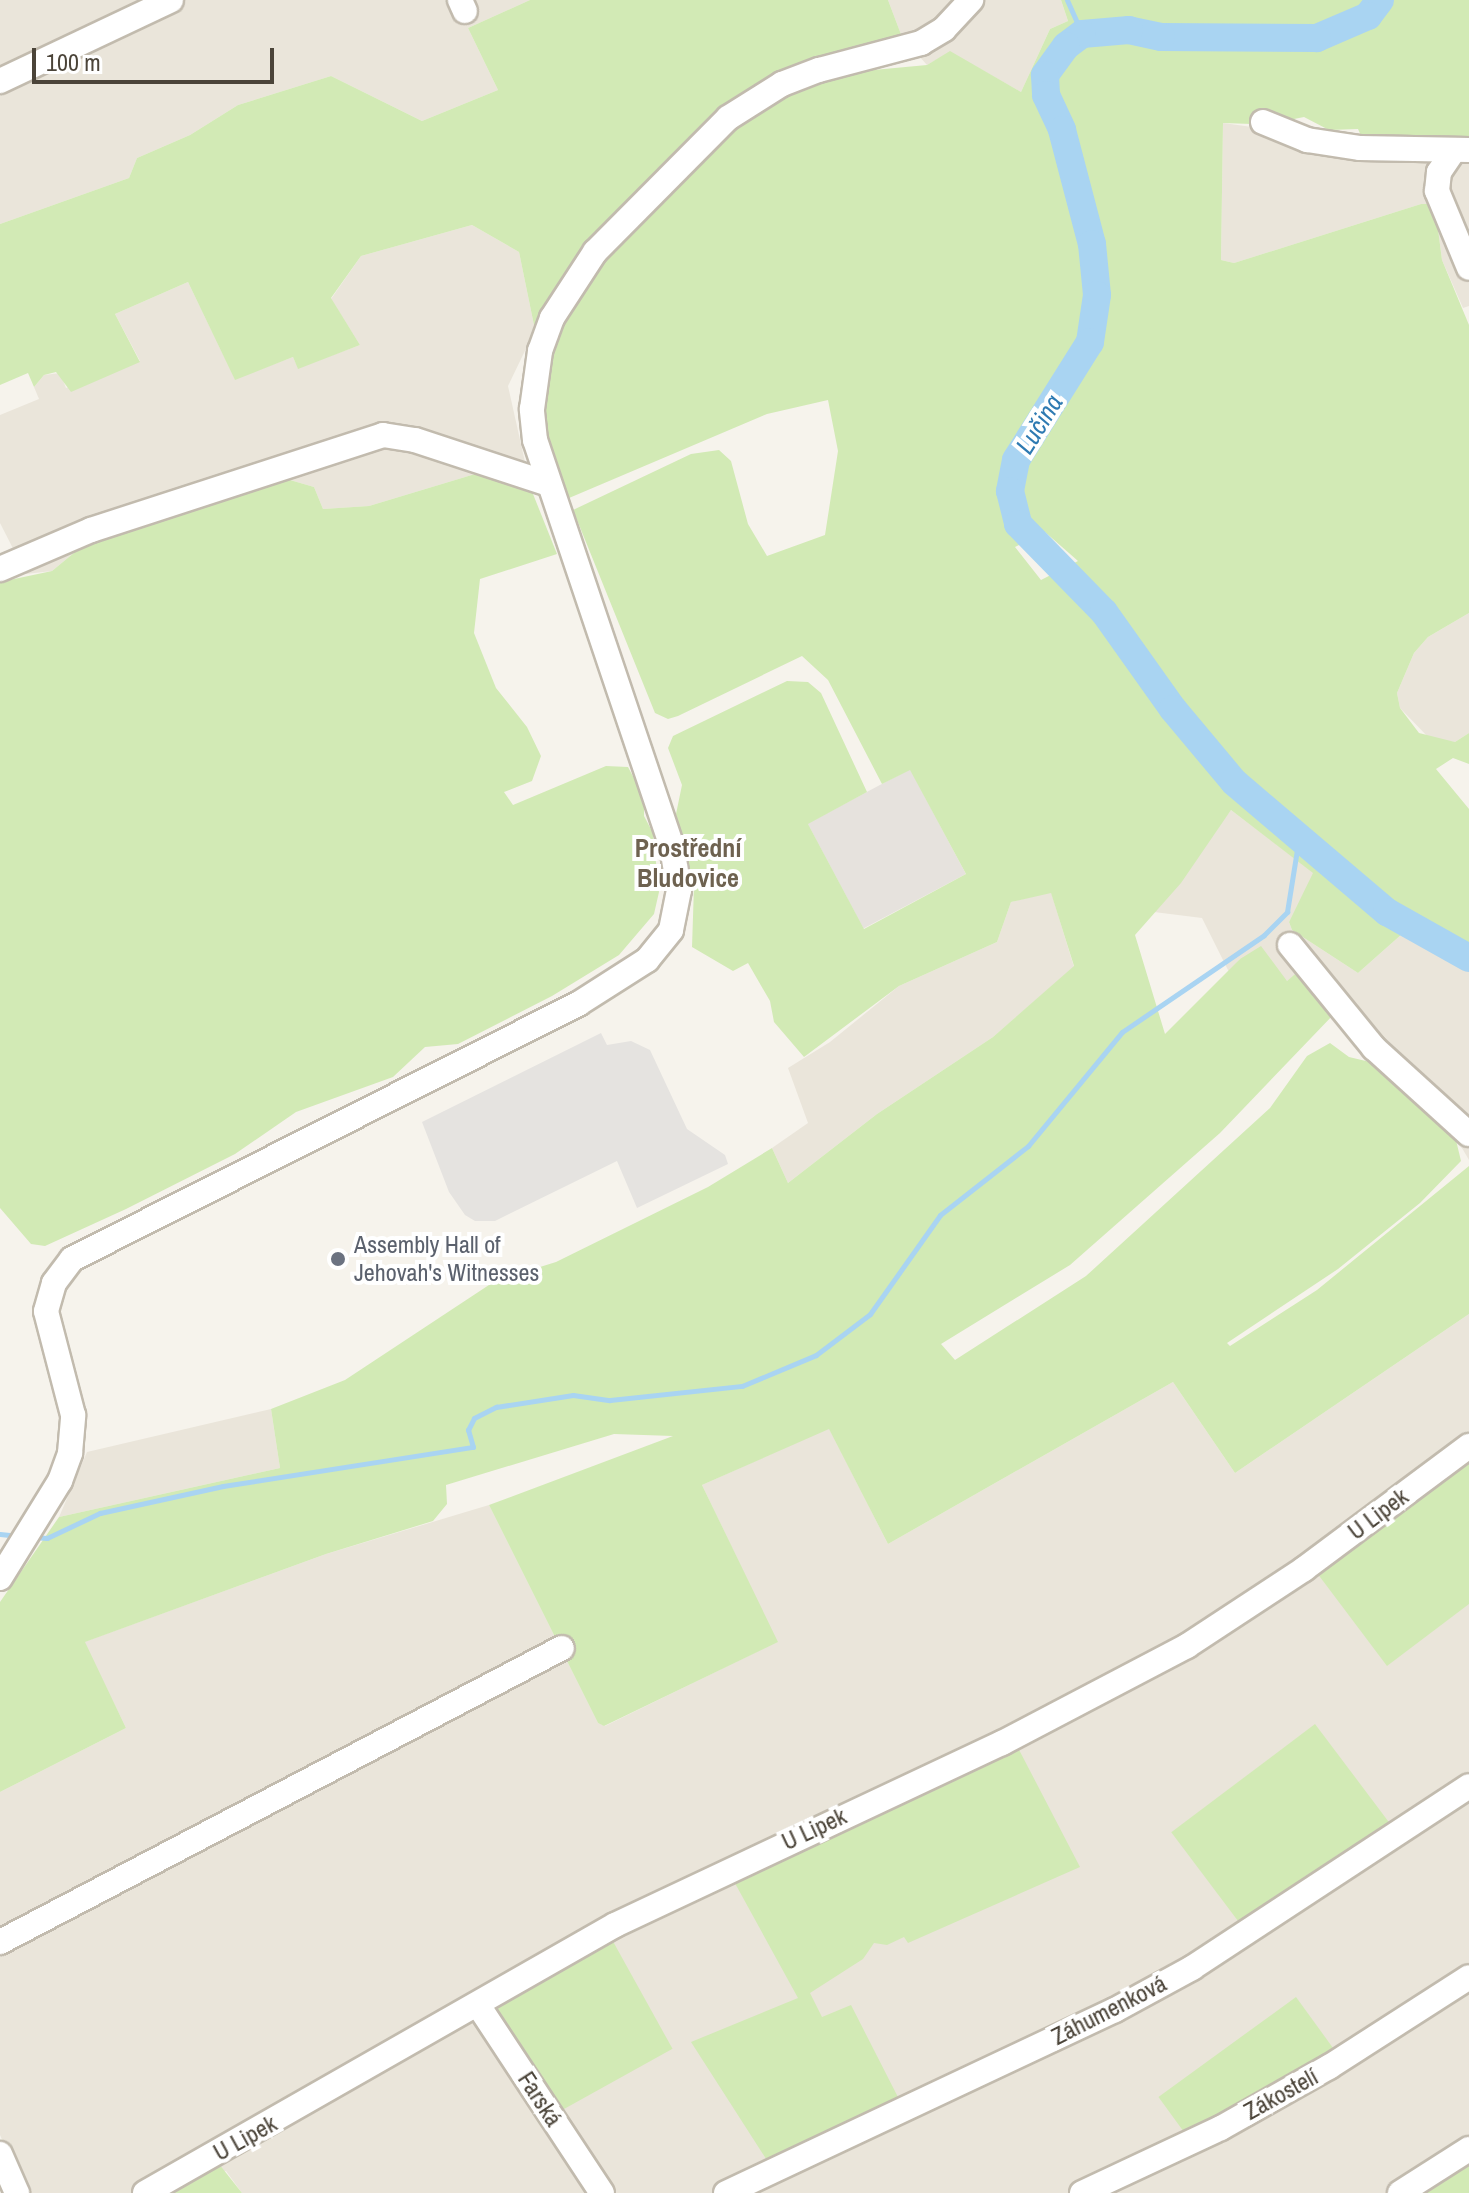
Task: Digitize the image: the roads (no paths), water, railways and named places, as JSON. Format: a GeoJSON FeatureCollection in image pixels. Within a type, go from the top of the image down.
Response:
{"type":"FeatureCollection","features":[{"type":"Feature","properties":{"kind":"street"},"geometry":{"type":"LineString","coordinates":[[0,81],[171,0]]}},
{"type":"Feature","properties":{"kind":"street"},"geometry":{"type":"LineString","coordinates":[[0,1578],[60,1481],[73,1440],[73,1415],[46,1322],[50,1291],[72,1259],[578,1004],[647,960],[671,930],[679,890],[672,847],[631,715],[546,483],[532,409],[536,364],[552,318],[595,252],[728,118],[807,75],[921,43],[944,29],[971,0]]}},
{"type":"Feature","properties":{"kind":"street"},"geometry":{"type":"LineString","coordinates":[[1263,122],[1307,140],[1360,148],[1461,150]]}},
{"type":"Feature","properties":{"kind":"street"},"geometry":{"type":"LineString","coordinates":[[1461,150],[1439,172],[1437,191],[1469,268]]}},
{"type":"Feature","properties":{"kind":"street"},"geometry":{"type":"LineString","coordinates":[[0,569],[91,530],[383,435],[415,440],[546,483]]}},
{"type":"Feature","properties":{"kind":"street"},"geometry":{"type":"LineString","coordinates":[[1290,945],[1374,1048],[1469,1134]]}},
{"type":"Feature","properties":{"kind":"street","name":"U Lipek"},"geometry":{"type":"LineString","coordinates":[[145,2193],[704,1879],[1002,1743],[1187,1646],[1304,1569],[1469,1446]]}},
{"type":"Feature","properties":{"kind":"street"},"geometry":{"type":"LineString","coordinates":[[0,1942],[562,1648]]}},
{"type":"Feature","properties":{"kind":"street","name":"Záhumenková"},"geometry":{"type":"LineString","coordinates":[[726,2193],[1115,2010],[1192,1968],[1468,1789]]}},
{"type":"Feature","properties":{"kind":"street","name":"Zákostelí"},"geometry":{"type":"LineString","coordinates":[[1082,2193],[1221,2128],[1329,2067],[1469,1977]]}},
{"type":"Feature","properties":{"kind":"street","name":"Farská"},"geometry":{"type":"LineString","coordinates":[[478,2005],[602,2193]]}},
{"type":"Feature","properties":{"kind":"street"},"geometry":{"type":"LineString","coordinates":[[1400,2193],[1469,2149]]}},
{"type":"Feature","properties":{"kind":"street"},"geometry":{"type":"LineString","coordinates":[[0,2154],[17,2193]]}},
{"type":"Feature","properties":{"kind":"waterway"},"geometry":{"type":"LineString","coordinates":[[1067,0],[1082,34]]}},
{"type":"Feature","properties":{"kind":"waterway","name":"Lučina"},"geometry":{"type":"LineString","coordinates":[[1380,0],[1368,16],[1317,38],[1161,37],[1129,30],[1082,34],[1066,46],[1045,75],[1046,95],[1062,130],[1092,244],[1097,295],[1090,342],[1016,460],[1010,491],[1018,524],[1104,612],[1173,709],[1234,782],[1387,912],[1469,958]]}},
{"type":"Feature","properties":{"kind":"waterway"},"geometry":{"type":"LineString","coordinates":[[33,1537],[47,1538],[100,1513],[223,1486],[473,1447],[468,1430],[474,1418],[496,1407],[573,1395],[610,1400],[742,1386],[816,1355],[870,1314],[940,1215],[1028,1146],[1122,1032],[1264,935],[1287,912],[1299,837]]}},
{"type":"Feature","properties":{"kind":"waterway"},"geometry":{"type":"LineString","coordinates":[[0,1534],[19,1536]]}},
{"type":"Feature","properties":{"kind":"place","name":"Assembly Hall of Jehovah's Witnesses"},"geometry":{"type":"Point","coordinates":[338,1259]}},
{"type":"Feature","properties":{"kind":"district","name":"Prostřední Bludovice"},"geometry":{"type":"Point","coordinates":[688,863]}}]}
